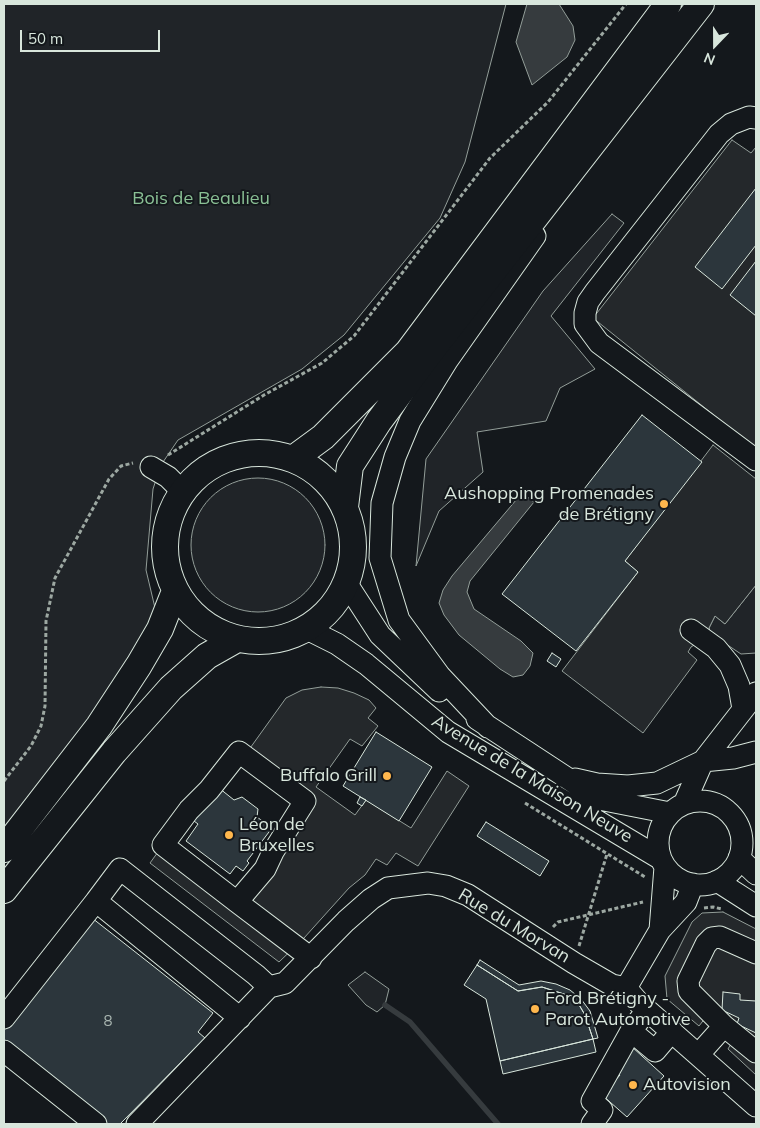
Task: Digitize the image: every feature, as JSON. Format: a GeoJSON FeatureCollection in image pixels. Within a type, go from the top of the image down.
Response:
{"type":"FeatureCollection","features":[{"type":"Feature","properties":{"kind":"main road"},"geometry":{"type":"LineString","coordinates":[[293,459],[323,437],[408,352],[668,4]]}},
{"type":"Feature","properties":{"kind":"main road"},"geometry":{"type":"LineString","coordinates":[[345,507],[350,466],[379,421],[434,346],[694,13]]}},
{"type":"Feature","properties":{"kind":"main road"},"geometry":{"type":"LineString","coordinates":[[269,453],[293,459],[314,470],[326,481],[345,507],[352,532],[353,549],[347,584],[330,609],[306,629],[290,636],[273,640],[237,639],[218,632],[201,622],[186,608],[175,591],[168,571],[165,550],[166,530],[172,510],[182,492],[200,474],[228,459],[244,454],[269,453]]}},
{"type":"Feature","properties":{"kind":"main road"},"geometry":{"type":"LineString","coordinates":[[4,849],[99,726],[160,629],[175,591]]}},
{"type":"Feature","properties":{"kind":"main road"},"geometry":{"type":"LineString","coordinates":[[4,890],[114,752],[171,688],[207,656],[237,639]]}},
{"type":"Feature","properties":{"kind":"street"},"geometry":{"type":"LineString","coordinates":[[488,727],[440,676],[399,620],[380,558],[384,494],[395,457],[410,421],[447,361],[694,13]]}},
{"type":"Feature","properties":{"kind":"street"},"geometry":{"type":"LineString","coordinates":[[756,118],[749,118],[731,124],[719,134],[595,292],[588,302],[585,313],[586,324],[599,343],[756,460]]}},
{"type":"Feature","properties":{"kind":"street"},"geometry":{"type":"LineString","coordinates":[[151,467],[168,477],[182,492]]}},
{"type":"Feature","properties":{"kind":"street","name":"Avenue de la Maison Neuve"},"geometry":{"type":"LineString","coordinates":[[347,584],[380,635],[438,690],[488,727],[599,799],[677,808]]}},
{"type":"Feature","properties":{"kind":"street","name":"Avenue de la Maison Neuve"},"geometry":{"type":"LineString","coordinates":[[306,629],[337,644],[366,664],[448,732],[663,863]]}},
{"type":"Feature","properties":{"kind":"street"},"geometry":{"type":"LineString","coordinates":[[660,930],[663,863],[658,847],[658,834],[663,823],[677,808],[713,760],[750,701],[739,686],[730,665],[716,648],[691,630]]}},
{"type":"Feature","properties":{"kind":"street"},"geometry":{"type":"LineString","coordinates":[[237,902],[265,868],[305,801],[239,752],[209,790],[190,810],[163,846],[310,958]]}},
{"type":"Feature","properties":{"kind":"street"},"geometry":{"type":"LineString","coordinates":[[563,776],[597,784],[638,785],[657,782],[713,760],[756,752]]}},
{"type":"Feature","properties":{"kind":"street"},"geometry":{"type":"LineString","coordinates":[[713,760],[742,767],[756,765]]}},
{"type":"Feature","properties":{"kind":"street"},"geometry":{"type":"LineString","coordinates":[[663,863],[673,875],[692,884],[717,881],[734,868],[749,829],[720,806],[708,802],[696,801],[677,808]]}},
{"type":"Feature","properties":{"kind":"street"},"geometry":{"type":"LineString","coordinates":[[739,858],[756,874]]}},
{"type":"Feature","properties":{"kind":"street"},"geometry":{"type":"LineString","coordinates":[[4,1018],[120,869],[256,975],[277,985]]}},
{"type":"Feature","properties":{"kind":"street"},"geometry":{"type":"LineString","coordinates":[[717,881],[756,906]]}},
{"type":"Feature","properties":{"kind":"street","name":"Rue du Morvan"},"geometry":{"type":"LineString","coordinates":[[138,1124],[240,1018],[310,958],[346,920],[371,899],[388,888],[406,884],[437,884],[468,895],[574,963],[612,984],[626,988],[647,1010],[756,1106]]}},
{"type":"Feature","properties":{"kind":"street"},"geometry":{"type":"LineString","coordinates":[[626,988],[660,930],[686,902],[692,884]]}},
{"type":"Feature","properties":{"kind":"street"},"geometry":{"type":"LineString","coordinates":[[96,901],[240,1018]]}},
{"type":"Feature","properties":{"kind":"street"},"geometry":{"type":"LineString","coordinates":[[756,953],[720,937],[712,938],[706,944],[688,981],[689,991],[724,1026],[756,1052]]}},
{"type":"Feature","properties":{"kind":"street"},"geometry":{"type":"LineString","coordinates":[[592,1124],[602,1110],[592,1101],[631,1030],[647,1010]]}},
{"type":"Feature","properties":{"kind":"street"},"geometry":{"type":"LineString","coordinates":[[699,1054],[724,1026]]}},
{"type":"Feature","properties":{"kind":"street"},"geometry":{"type":"LineString","coordinates":[[631,1030],[655,1051],[672,1031]]}},
{"type":"Feature","properties":{"kind":"street"},"geometry":{"type":"LineString","coordinates":[[4,1051],[96,1124]]}},
{"type":"Feature","properties":{"kind":"path"},"geometry":{"type":"LineString","coordinates":[[4,781],[31,746],[41,726],[45,706],[46,621],[55,578],[76,536],[109,479],[121,466],[134,462],[151,467],[264,395],[322,363],[354,336],[490,158],[548,102],[626,4]]}},
{"type":"Feature","properties":{"kind":"path"},"geometry":{"type":"LineString","coordinates":[[574,963],[590,916],[609,848]]}},
{"type":"Feature","properties":{"kind":"path"},"geometry":{"type":"LineString","coordinates":[[540,941],[558,922],[646,902]]}},
{"type":"Feature","properties":{"kind":"path"},"geometry":{"type":"LineString","coordinates":[[699,908],[713,907],[726,910]]}},
{"type":"Feature","properties":{"kind":"green space","name":"Bois de Beaulieu"},"geometry":{"type":"Polygon","coordinates":[[[4,4],[506,4],[465,162],[440,218],[344,335],[302,369],[178,440],[161,465],[153,489],[146,570],[160,629],[4,849],[4,4]]]}},
{"type":"Feature","properties":{"kind":"green space"},"geometry":{"type":"Polygon","coordinates":[[[612,214],[624,223],[551,316],[595,369],[560,388],[546,421],[477,432],[483,472],[439,511],[416,566],[426,459],[543,291],[612,214]]]}},
{"type":"Feature","properties":{"kind":"green space"},"geometry":{"type":"Polygon","coordinates":[[[258,478],[284,483],[306,497],[320,519],[325,545],[320,571],[306,593],[284,607],[258,612],[232,607],[210,593],[196,571],[191,545],[196,519],[210,497],[232,483],[258,478]]]}},
{"type":"Feature","properties":{"kind":"green space"},"geometry":{"type":"Polygon","coordinates":[[[756,585],[756,653],[741,654],[711,634],[709,628],[715,616],[725,624],[756,585]]]}},
{"type":"Feature","properties":{"kind":"green space"},"geometry":{"type":"Polygon","coordinates":[[[365,972],[389,989],[385,1005],[377,1012],[366,1005],[348,985],[365,972]]]}},
{"type":"Feature","properties":{"kind":"shaded area"},"geometry":{"type":"Polygon","coordinates":[[[527,4],[559,4],[573,26],[575,40],[567,57],[532,85],[516,42],[527,4]]]}},
{"type":"Feature","properties":{"kind":"shaded area"},"geometry":{"type":"Polygon","coordinates":[[[732,140],[751,153],[756,147],[756,449],[593,318],[732,140]]]}},
{"type":"Feature","properties":{"kind":"shaded area"},"geometry":{"type":"Polygon","coordinates":[[[713,445],[756,479],[756,585],[725,624],[715,616],[709,628],[711,634],[691,647],[688,652],[697,660],[643,733],[562,671],[638,572],[625,561],[713,445]]]}},
{"type":"Feature","properties":{"kind":"shaded area"},"geometry":{"type":"Polygon","coordinates":[[[522,493],[534,502],[470,581],[467,592],[474,609],[521,641],[533,653],[530,666],[523,675],[513,677],[500,669],[459,635],[444,615],[439,603],[443,590],[452,576],[522,493]]]}},
{"type":"Feature","properties":{"kind":"shaded area"},"geometry":{"type":"Polygon","coordinates":[[[321,687],[338,688],[354,693],[369,700],[376,708],[368,718],[378,726],[362,746],[350,739],[316,787],[355,815],[366,800],[411,828],[447,771],[469,786],[418,866],[396,853],[387,865],[376,859],[365,875],[349,888],[304,938],[279,962],[150,863],[163,845],[237,902],[305,801],[248,751],[286,698],[302,690],[321,687]]]}},
{"type":"Feature","properties":{"kind":"shaded area"},"geometry":{"type":"Polygon","coordinates":[[[723,912],[756,929],[756,1075],[728,1049],[732,1042],[706,1017],[699,1026],[667,999],[665,976],[692,922],[702,913],[723,912]]]}},
{"type":"Feature","properties":{"kind":"building"},"geometry":{"type":"Polygon","coordinates":[[[756,188],[756,245],[722,289],[695,267],[756,188]]]}},
{"type":"Feature","properties":{"kind":"building"},"geometry":{"type":"Polygon","coordinates":[[[756,261],[756,316],[730,295],[756,261]]]}},
{"type":"Feature","properties":{"kind":"building"},"geometry":{"type":"Polygon","coordinates":[[[642,415],[702,462],[625,561],[638,572],[576,651],[502,594],[642,415]]]}},
{"type":"Feature","properties":{"kind":"building"},"geometry":{"type":"Polygon","coordinates":[[[552,653],[561,659],[556,667],[547,661],[552,653]]]}},
{"type":"Feature","properties":{"kind":"building","name":"Buffalo Grill"},"geometry":{"type":"Polygon","coordinates":[[[376,732],[432,767],[399,821],[343,786],[376,732]]]}},
{"type":"Feature","properties":{"kind":"building","name":"Léon de Bruxelles"},"geometry":{"type":"Polygon","coordinates":[[[219,788],[234,800],[242,797],[258,809],[257,817],[272,828],[247,861],[249,863],[243,871],[236,866],[230,874],[186,841],[198,824],[194,821],[219,788]]]}},
{"type":"Feature","properties":{"kind":"building"},"geometry":{"type":"Polygon","coordinates":[[[360,797],[366,800],[362,806],[357,803],[360,797]]]}},
{"type":"Feature","properties":{"kind":"building"},"geometry":{"type":"Polygon","coordinates":[[[486,822],[549,861],[540,876],[477,836],[486,822]]]}},
{"type":"Feature","properties":{"kind":"building"},"geometry":{"type":"Polygon","coordinates":[[[92,918],[213,1013],[198,1032],[205,1038],[120,1124],[108,1124],[4,1041],[4,1029],[92,918]]]}},
{"type":"Feature","properties":{"kind":"building"},"geometry":{"type":"Polygon","coordinates":[[[480,960],[519,985],[541,981],[556,984],[570,990],[581,999],[590,1011],[598,1038],[593,1039],[585,1015],[578,1003],[567,995],[542,987],[518,991],[477,965],[480,960]]]}},
{"type":"Feature","properties":{"kind":"building","name":"Ford Brétigny - Parot Automotive"},"geometry":{"type":"Polygon","coordinates":[[[477,965],[518,991],[542,987],[567,995],[578,1003],[585,1015],[593,1039],[500,1061],[486,999],[464,985],[477,965]]]}},
{"type":"Feature","properties":{"kind":"building"},"geometry":{"type":"Polygon","coordinates":[[[723,992],[740,994],[740,1000],[756,1001],[756,1033],[737,1024],[739,1018],[722,1010],[723,992]]]}},
{"type":"Feature","properties":{"kind":"building"},"geometry":{"type":"Polygon","coordinates":[[[593,1039],[596,1052],[503,1074],[500,1061],[593,1039]]]}},
{"type":"Feature","properties":{"kind":"building","name":"Autovision"},"geometry":{"type":"Polygon","coordinates":[[[631,1046],[664,1076],[627,1117],[602,1095],[620,1075],[616,1072],[631,1046]]]}},
{"type":"Feature","properties":{"kind":"waterway"},"geometry":{"type":"LineString","coordinates":[[385,1005],[410,1022],[498,1124]]}},
{"type":"Feature","properties":{"kind":"place","name":"Aushopping Promenades de Brétigny"},"geometry":{"type":"Point","coordinates":[664,504]}},
{"type":"Feature","properties":{"kind":"place","name":"Buffalo Grill"},"geometry":{"type":"Point","coordinates":[387,776]}},
{"type":"Feature","properties":{"kind":"place","name":"Léon de Bruxelles"},"geometry":{"type":"Point","coordinates":[229,835]}},
{"type":"Feature","properties":{"kind":"place","name":"Ford Brétigny - Parot Automotive"},"geometry":{"type":"Point","coordinates":[535,1009]}},
{"type":"Feature","properties":{"kind":"place","name":"Autovision"},"geometry":{"type":"Point","coordinates":[633,1085]}}]}
